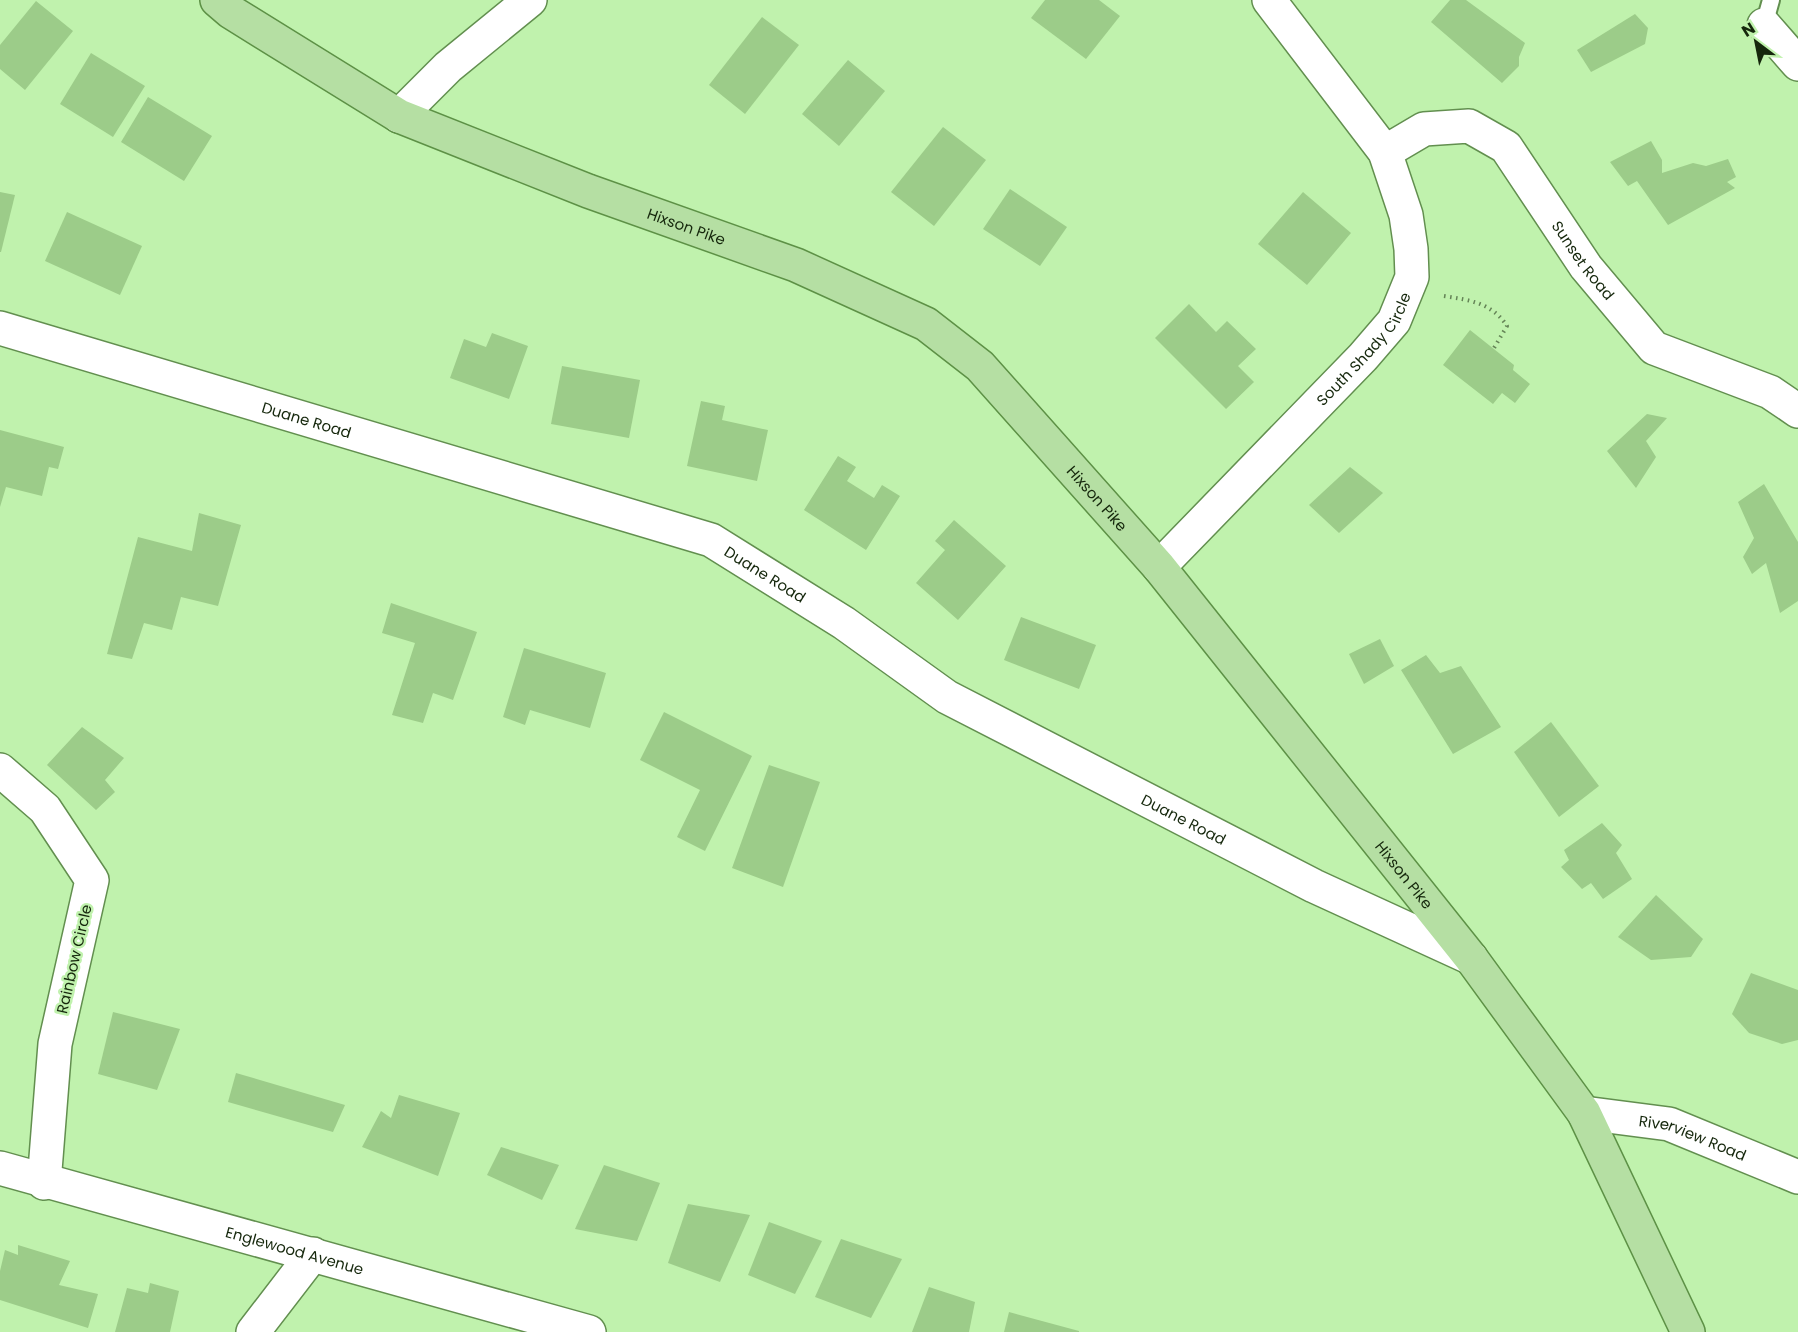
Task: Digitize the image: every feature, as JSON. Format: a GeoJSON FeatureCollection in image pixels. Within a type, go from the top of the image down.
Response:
{"type":"FeatureCollection","features":[{"type":"Feature","properties":{"kind":"main road","name":"Hixson Pike"},"geometry":{"type":"LineString","coordinates":[[217,0],[231,12],[399,116],[588,191],[796,265],[926,324],[981,366],[1159,567],[1471,958],[1584,1113],[1688,1332]]}},
{"type":"Feature","properties":{"kind":"street"},"geometry":{"type":"LineString","coordinates":[[399,116],[448,67],[530,0]]}},
{"type":"Feature","properties":{"kind":"street","name":"South Shady Circle"},"geometry":{"type":"LineString","coordinates":[[1159,567],[1332,391],[1394,321],[1412,277],[1406,215],[1385,152],[1269,0]]}},
{"type":"Feature","properties":{"kind":"street"},"geometry":{"type":"LineString","coordinates":[[1767,13],[1798,64]]}},
{"type":"Feature","properties":{"kind":"street","name":"Sunset Road"},"geometry":{"type":"LineString","coordinates":[[1385,152],[1424,129],[1469,126],[1506,147],[1586,267],[1654,348],[1770,392],[1798,411]]}},
{"type":"Feature","properties":{"kind":"street","name":"Duane Road"},"geometry":{"type":"LineString","coordinates":[[0,328],[711,540],[844,622],[947,697],[1314,886],[1471,958]]}},
{"type":"Feature","properties":{"kind":"street","name":"Rainbow Circle"},"geometry":{"type":"LineString","coordinates":[[0,770],[45,809],[92,880],[55,1044],[44,1183]]}},
{"type":"Feature","properties":{"kind":"street","name":"Riverview Road"},"geometry":{"type":"LineString","coordinates":[[1584,1113],[1669,1124],[1798,1177]]}},
{"type":"Feature","properties":{"kind":"street","name":"Englewood Avenue"},"geometry":{"type":"LineString","coordinates":[[0,1168],[44,1183],[314,1254],[590,1332]]}},
{"type":"Feature","properties":{"kind":"street"},"geometry":{"type":"LineString","coordinates":[[253,1332],[314,1254]]}},
{"type":"Feature","properties":{"kind":"path"},"geometry":{"type":"LineString","coordinates":[[1444,296],[1476,301],[1499,314],[1507,326],[1494,348]]}},
{"type":"Feature","properties":{"kind":"building"},"geometry":{"type":"Polygon","coordinates":[[[1045,0],[1099,0],[1120,16],[1086,59],[1031,18],[1045,0]]]}},
{"type":"Feature","properties":{"kind":"building"},"geometry":{"type":"Polygon","coordinates":[[[1450,0],[1466,0],[1525,43],[1519,57],[1519,66],[1502,83],[1431,22],[1450,0]]]}},
{"type":"Feature","properties":{"kind":"building"},"geometry":{"type":"Polygon","coordinates":[[[36,1],[73,31],[25,90],[0,69],[0,45],[36,1]]]}},
{"type":"Feature","properties":{"kind":"building"},"geometry":{"type":"Polygon","coordinates":[[[1635,14],[1648,28],[1645,44],[1591,72],[1577,50],[1635,14]]]}},
{"type":"Feature","properties":{"kind":"building"},"geometry":{"type":"Polygon","coordinates":[[[762,17],[799,45],[745,114],[709,85],[762,17]]]}},
{"type":"Feature","properties":{"kind":"building"},"geometry":{"type":"Polygon","coordinates":[[[91,53],[145,86],[113,137],[60,104],[91,53]]]}},
{"type":"Feature","properties":{"kind":"building"},"geometry":{"type":"Polygon","coordinates":[[[848,60],[885,91],[839,146],[802,114],[848,60]]]}},
{"type":"Feature","properties":{"kind":"building"},"geometry":{"type":"Polygon","coordinates":[[[148,97],[212,136],[184,181],[121,142],[148,97]]]}},
{"type":"Feature","properties":{"kind":"building"},"geometry":{"type":"Polygon","coordinates":[[[943,127],[986,160],[934,226],[891,192],[943,127]]]}},
{"type":"Feature","properties":{"kind":"building"},"geometry":{"type":"Polygon","coordinates":[[[1651,141],[1662,160],[1662,173],[1693,163],[1706,166],[1728,159],[1736,177],[1727,182],[1735,188],[1668,225],[1637,181],[1628,186],[1610,162],[1651,141]]]}},
{"type":"Feature","properties":{"kind":"building"},"geometry":{"type":"Polygon","coordinates":[[[1010,189],[1067,227],[1040,266],[983,229],[1010,189]]]}},
{"type":"Feature","properties":{"kind":"building"},"geometry":{"type":"Polygon","coordinates":[[[0,192],[15,195],[1,252],[0,252],[0,192]]]}},
{"type":"Feature","properties":{"kind":"building"},"geometry":{"type":"Polygon","coordinates":[[[1303,192],[1351,233],[1307,285],[1258,244],[1303,192]]]}},
{"type":"Feature","properties":{"kind":"building"},"geometry":{"type":"Polygon","coordinates":[[[67,212],[142,246],[120,295],[45,261],[67,212]]]}},
{"type":"Feature","properties":{"kind":"building"},"geometry":{"type":"Polygon","coordinates":[[[1189,304],[1216,332],[1227,321],[1256,349],[1238,366],[1254,382],[1226,409],[1155,338],[1189,304]]]}},
{"type":"Feature","properties":{"kind":"building"},"geometry":{"type":"Polygon","coordinates":[[[1470,330],[1514,365],[1513,370],[1530,384],[1515,403],[1502,393],[1493,404],[1443,365],[1470,330]]]}},
{"type":"Feature","properties":{"kind":"building"},"geometry":{"type":"Polygon","coordinates":[[[492,333],[528,346],[509,399],[450,378],[464,339],[486,347],[492,333]]]}},
{"type":"Feature","properties":{"kind":"building"},"geometry":{"type":"Polygon","coordinates":[[[562,366],[640,380],[629,438],[551,424],[562,366]]]}},
{"type":"Feature","properties":{"kind":"building"},"geometry":{"type":"Polygon","coordinates":[[[701,401],[725,406],[722,420],[768,430],[757,481],[687,466],[701,401]]]}},
{"type":"Feature","properties":{"kind":"building"},"geometry":{"type":"Polygon","coordinates":[[[1647,414],[1667,418],[1646,441],[1656,457],[1636,488],[1607,451],[1647,414]]]}},
{"type":"Feature","properties":{"kind":"building"},"geometry":{"type":"Polygon","coordinates":[[[0,430],[64,447],[58,469],[49,467],[42,496],[6,487],[0,507],[0,430]]]}},
{"type":"Feature","properties":{"kind":"building"},"geometry":{"type":"Polygon","coordinates":[[[838,456],[856,467],[847,481],[874,498],[882,485],[900,496],[866,550],[804,510],[838,456]]]}},
{"type":"Feature","properties":{"kind":"building"},"geometry":{"type":"Polygon","coordinates":[[[1350,467],[1383,493],[1339,533],[1309,505],[1350,467]]]}},
{"type":"Feature","properties":{"kind":"building"},"geometry":{"type":"Polygon","coordinates":[[[1764,484],[1798,542],[1798,601],[1780,613],[1766,563],[1752,574],[1743,557],[1754,538],[1738,502],[1764,484]]]}},
{"type":"Feature","properties":{"kind":"building"},"geometry":{"type":"Polygon","coordinates":[[[199,513],[241,525],[218,606],[181,597],[172,630],[144,623],[132,659],[107,654],[138,537],[192,551],[199,513]]]}},
{"type":"Feature","properties":{"kind":"building"},"geometry":{"type":"Polygon","coordinates":[[[954,520],[1006,566],[958,620],[916,583],[945,550],[935,541],[954,520]]]}},
{"type":"Feature","properties":{"kind":"building"},"geometry":{"type":"Polygon","coordinates":[[[391,603],[477,632],[453,700],[433,693],[423,723],[392,715],[415,643],[382,633],[391,603]]]}},
{"type":"Feature","properties":{"kind":"building"},"geometry":{"type":"Polygon","coordinates":[[[1021,617],[1096,645],[1079,689],[1004,660],[1021,617]]]}},
{"type":"Feature","properties":{"kind":"building"},"geometry":{"type":"Polygon","coordinates":[[[1380,639],[1394,666],[1364,684],[1349,654],[1380,639]]]}},
{"type":"Feature","properties":{"kind":"building"},"geometry":{"type":"Polygon","coordinates":[[[524,648],[606,673],[590,728],[530,710],[525,725],[503,717],[524,648]]]}},
{"type":"Feature","properties":{"kind":"building"},"geometry":{"type":"Polygon","coordinates":[[[1426,655],[1440,673],[1461,666],[1501,727],[1453,754],[1401,670],[1426,655]]]}},
{"type":"Feature","properties":{"kind":"building"},"geometry":{"type":"Polygon","coordinates":[[[664,712],[752,756],[705,851],[677,837],[700,790],[640,760],[664,712]]]}},
{"type":"Feature","properties":{"kind":"building"},"geometry":{"type":"Polygon","coordinates":[[[1551,722],[1599,786],[1559,817],[1514,752],[1551,722]]]}},
{"type":"Feature","properties":{"kind":"building"},"geometry":{"type":"Polygon","coordinates":[[[82,727],[124,758],[105,780],[115,792],[96,810],[47,765],[82,727]]]}},
{"type":"Feature","properties":{"kind":"building"},"geometry":{"type":"Polygon","coordinates":[[[769,765],[820,782],[783,887],[732,868],[769,765]]]}},
{"type":"Feature","properties":{"kind":"building"},"geometry":{"type":"Polygon","coordinates":[[[1602,823],[1622,845],[1616,853],[1632,879],[1603,899],[1591,883],[1582,889],[1561,867],[1569,860],[1564,850],[1602,823]]]}},
{"type":"Feature","properties":{"kind":"building"},"geometry":{"type":"Polygon","coordinates":[[[1656,895],[1703,939],[1691,957],[1651,960],[1618,937],[1656,895]]]}},
{"type":"Feature","properties":{"kind":"building"},"geometry":{"type":"Polygon","coordinates":[[[1751,973],[1798,990],[1798,1040],[1782,1044],[1749,1033],[1732,1014],[1751,973]]]}},
{"type":"Feature","properties":{"kind":"building"},"geometry":{"type":"Polygon","coordinates":[[[113,1012],[180,1029],[157,1090],[98,1074],[113,1012]]]}},
{"type":"Feature","properties":{"kind":"building"},"geometry":{"type":"Polygon","coordinates":[[[236,1073],[345,1105],[333,1132],[228,1102],[236,1073]]]}},
{"type":"Feature","properties":{"kind":"building"},"geometry":{"type":"Polygon","coordinates":[[[399,1095],[460,1113],[438,1176],[362,1147],[381,1111],[391,1118],[399,1095]]]}},
{"type":"Feature","properties":{"kind":"building"},"geometry":{"type":"Polygon","coordinates":[[[501,1147],[559,1165],[542,1200],[487,1175],[501,1147]]]}},
{"type":"Feature","properties":{"kind":"building"},"geometry":{"type":"Polygon","coordinates":[[[604,1165],[660,1183],[637,1241],[575,1229],[604,1165]]]}},
{"type":"Feature","properties":{"kind":"building"},"geometry":{"type":"Polygon","coordinates":[[[688,1204],[750,1215],[720,1282],[668,1263],[688,1204]]]}},
{"type":"Feature","properties":{"kind":"building"},"geometry":{"type":"Polygon","coordinates":[[[769,1222],[822,1241],[795,1294],[748,1275],[769,1222]]]}},
{"type":"Feature","properties":{"kind":"building"},"geometry":{"type":"Polygon","coordinates":[[[841,1239],[902,1259],[871,1318],[815,1297],[841,1239]]]}},
{"type":"Feature","properties":{"kind":"building"},"geometry":{"type":"Polygon","coordinates":[[[18,1245],[70,1261],[59,1285],[98,1294],[88,1328],[0,1300],[0,1271],[5,1250],[18,1255],[18,1245]]]}},
{"type":"Feature","properties":{"kind":"building"},"geometry":{"type":"Polygon","coordinates":[[[150,1283],[179,1291],[170,1332],[115,1332],[127,1288],[148,1293],[150,1283]]]}},
{"type":"Feature","properties":{"kind":"building"},"geometry":{"type":"Polygon","coordinates":[[[929,1287],[975,1302],[969,1332],[912,1332],[929,1287]]]}},
{"type":"Feature","properties":{"kind":"building"},"geometry":{"type":"Polygon","coordinates":[[[1009,1312],[1079,1331],[1079,1332],[1004,1332],[1009,1312]]]}}]}
